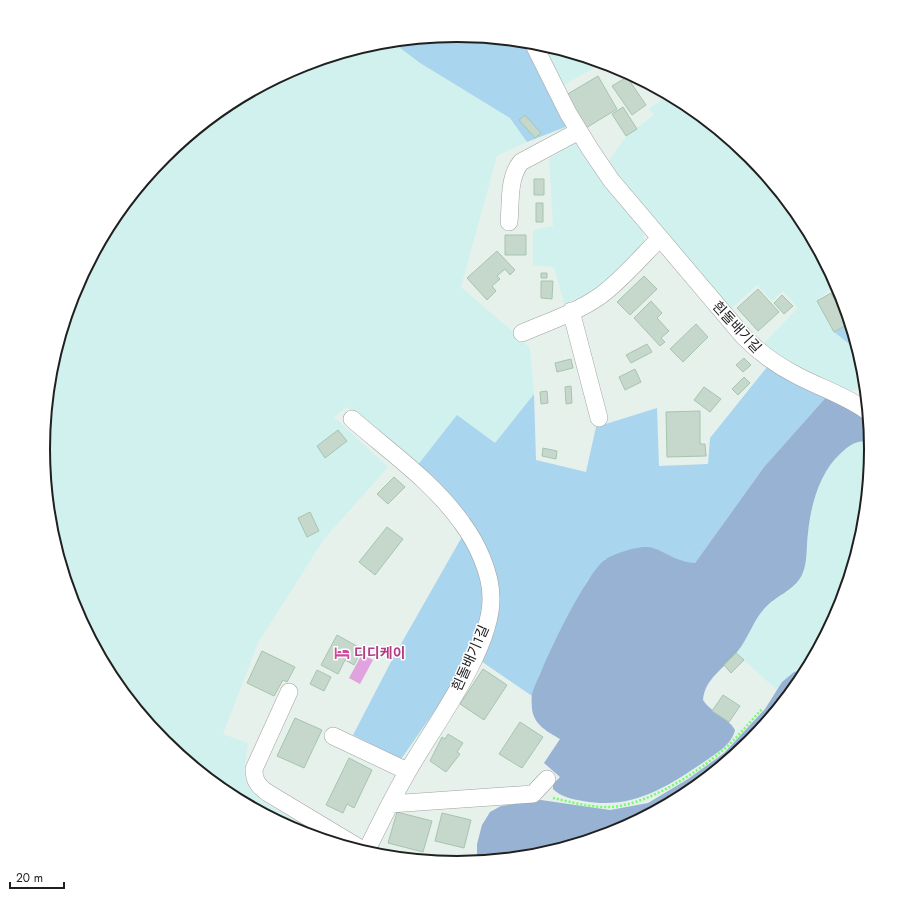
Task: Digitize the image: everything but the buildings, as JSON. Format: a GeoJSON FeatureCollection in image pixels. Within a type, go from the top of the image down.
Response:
{"type":"FeatureCollection","features":[{"type":"Feature","properties":{"kind":"lane","name":"흰돌배기길"},"geometry":{"type":"LineString","coordinates":[[538,50],[579,131],[611,180],[744,337],[759,352],[779,366],[797,376],[861,402]]}},
{"type":"Feature","properties":{"kind":"lane"},"geometry":{"type":"LineString","coordinates":[[510,222],[512,181],[516,168],[521,162],[579,131]]}},
{"type":"Feature","properties":{"kind":"lane"},"geometry":{"type":"LineString","coordinates":[[522,333],[571,311],[599,296],[660,238]]}},
{"type":"Feature","properties":{"kind":"lane"},"geometry":{"type":"LineString","coordinates":[[571,311],[599,418]]}},
{"type":"Feature","properties":{"kind":"lane","name":"흰돌배기1길"},"geometry":{"type":"LineString","coordinates":[[352,419],[425,481],[463,524],[489,578],[491,599],[487,623],[478,648],[459,687],[407,771],[369,846]]}},
{"type":"Feature","properties":{"kind":"lane","name":"흰돌배기1길"},"geometry":{"type":"LineString","coordinates":[[289,692],[254,769],[254,779],[259,787],[268,793],[348,841]]}},
{"type":"Feature","properties":{"kind":"lane"},"geometry":{"type":"LineString","coordinates":[[333,736],[407,771]]}},
{"type":"Feature","properties":{"kind":"lane"},"geometry":{"type":"LineString","coordinates":[[390,804],[533,794],[547,778]]}},
{"type":"Feature","properties":{"kind":"path"},"geometry":{"type":"LineString","coordinates":[[533,794],[578,803],[610,807],[646,799],[684,777],[722,751],[762,709]]}},
{"type":"Feature","properties":{"kind":"shaded area"},"geometry":{"type":"Polygon","coordinates":[[[456,42],[510,45],[529,49],[568,126],[527,142],[510,118],[420,63],[398,46],[456,42]]]}},
{"type":"Feature","properties":{"kind":"shaded area"},"geometry":{"type":"Polygon","coordinates":[[[398,46],[420,63],[510,118],[527,142],[497,156],[461,287],[530,348],[534,394],[495,443],[417,466],[347,407],[334,417],[388,467],[324,539],[258,643],[223,734],[248,743],[244,772],[247,786],[260,800],[305,827],[276,814],[230,787],[188,755],[169,737],[134,697],[118,675],[91,629],[80,605],[63,554],[53,502],[50,476],[50,422],[57,370],[71,318],[91,269],[118,223],[134,201],[169,161],[209,126],[230,111],[276,84],[301,73],[351,56],[398,46]]]}},
{"type":"Feature","properties":{"kind":"shaded area"},"geometry":{"type":"Polygon","coordinates":[[[541,51],[562,56],[596,67],[560,87],[541,51]]]}},
{"type":"Feature","properties":{"kind":"shaded area"},"geometry":{"type":"Polygon","coordinates":[[[663,99],[683,111],[725,143],[744,161],[779,201],[809,246],[831,289],[817,301],[834,332],[850,345],[859,388],[851,391],[839,390],[766,350],[765,342],[798,308],[783,291],[772,301],[757,285],[729,311],[607,164],[626,136],[654,115],[649,109],[663,99]]]}},
{"type":"Feature","properties":{"kind":"shaded area"},"geometry":{"type":"Polygon","coordinates":[[[579,140],[643,227],[644,243],[598,289],[564,304],[554,267],[533,265],[533,230],[553,226],[549,159],[579,140]]]}},
{"type":"Feature","properties":{"kind":"shaded area"},"geometry":{"type":"Polygon","coordinates":[[[844,326],[850,345],[834,332],[844,326]]]}},
{"type":"Feature","properties":{"kind":"shaded area"},"geometry":{"type":"Polygon","coordinates":[[[767,367],[828,395],[764,467],[695,563],[684,563],[666,554],[605,559],[587,581],[539,675],[532,696],[478,659],[493,573],[417,466],[457,415],[495,443],[534,394],[536,460],[586,472],[596,427],[657,408],[659,466],[708,464],[710,438],[767,367]]]}},
{"type":"Feature","properties":{"kind":"shaded area"},"geometry":{"type":"Polygon","coordinates":[[[828,395],[862,414],[864,441],[847,447],[833,461],[817,490],[809,522],[806,559],[802,575],[794,586],[764,609],[741,647],[707,686],[703,700],[710,708],[724,718],[735,730],[727,745],[676,780],[647,795],[633,799],[601,803],[583,801],[563,796],[556,792],[553,789],[553,784],[560,777],[544,763],[560,739],[542,727],[533,715],[532,694],[564,622],[587,582],[597,567],[606,559],[616,554],[636,548],[653,548],[679,560],[695,563],[764,467],[828,395]]]}},
{"type":"Feature","properties":{"kind":"shaded area"},"geometry":{"type":"Polygon","coordinates":[[[864,440],[863,476],[860,502],[850,554],[833,605],[822,629],[797,671],[794,672],[782,682],[777,690],[736,653],[765,607],[794,587],[803,574],[808,532],[814,501],[823,475],[847,447],[864,440]]]}},
{"type":"Feature","properties":{"kind":"shaded area"},"geometry":{"type":"Polygon","coordinates":[[[463,535],[473,552],[487,595],[470,655],[446,695],[401,759],[353,735],[393,658],[463,535]]]}},
{"type":"Feature","properties":{"kind":"shaded area"},"geometry":{"type":"Polygon","coordinates":[[[362,654],[373,660],[360,684],[349,678],[362,654]]]}},
{"type":"Feature","properties":{"kind":"shaded area"},"geometry":{"type":"Polygon","coordinates":[[[797,671],[779,697],[744,737],[704,772],[660,801],[637,814],[612,825],[562,842],[510,853],[477,855],[477,844],[482,825],[490,812],[501,806],[541,800],[610,810],[648,803],[688,779],[724,753],[765,709],[782,682],[794,672],[797,671]]]}},
{"type":"Feature","properties":{"kind":"place","name":"디디케이"},"geometry":{"type":"Point","coordinates":[342,653]}}]}
